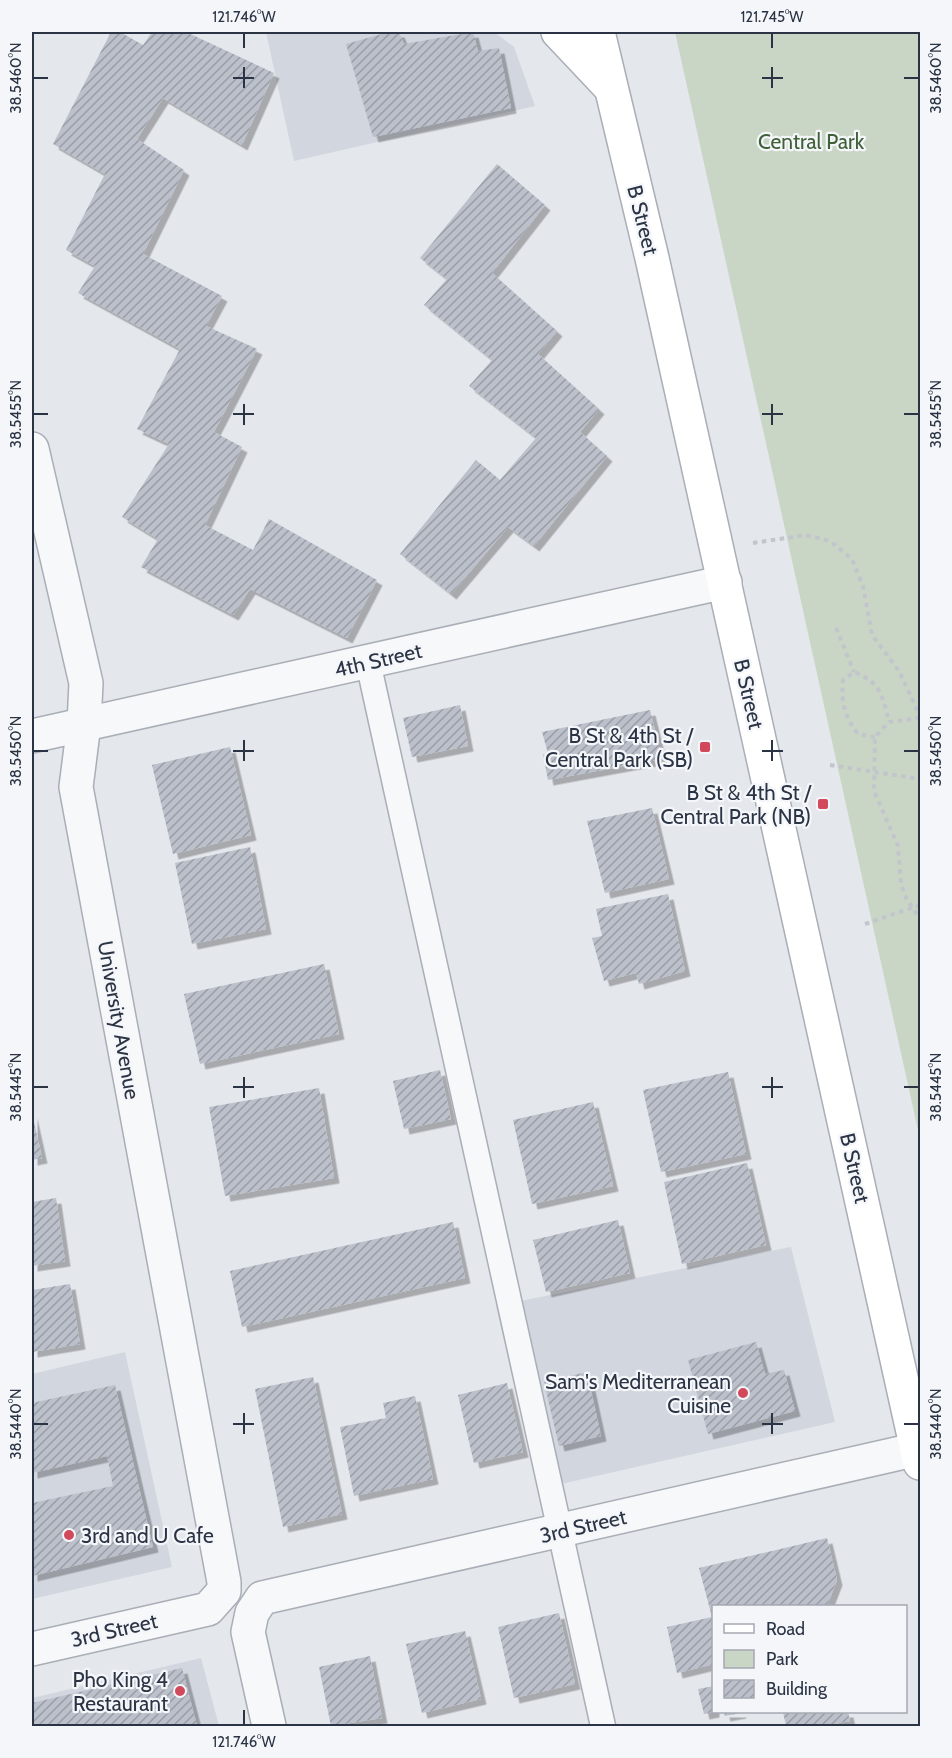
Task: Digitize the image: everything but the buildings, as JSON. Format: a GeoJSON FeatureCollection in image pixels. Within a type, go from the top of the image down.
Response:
{"type":"FeatureCollection","features":[{"type":"Feature","properties":{"kind":"street"},"geometry":{"type":"LineString","coordinates":[[558,32],[611,88]]}},
{"type":"Feature","properties":{"kind":"street","name":"B Street"},"geometry":{"type":"LineString","coordinates":[[598,32],[652,258],[920,1453]]}},
{"type":"Feature","properties":{"kind":"street","name":"University Avenue"},"geometry":{"type":"LineString","coordinates":[[32,449],[86,683],[84,724],[76,787],[224,1591]]}},
{"type":"Feature","properties":{"kind":"street","name":"4th Street"},"geometry":{"type":"LineString","coordinates":[[32,736],[725,582]]}},
{"type":"Feature","properties":{"kind":"street","name":"3rd Street"},"geometry":{"type":"LineString","coordinates":[[269,1726],[248,1632],[252,1613],[262,1598],[920,1453]]}},
{"type":"Feature","properties":{"kind":"street","name":"3rd Street"},"geometry":{"type":"LineString","coordinates":[[32,1649],[208,1609],[224,1591]]}},
{"type":"Feature","properties":{"kind":"lane"},"geometry":{"type":"LineString","coordinates":[[368,662],[603,1726]]}},
{"type":"Feature","properties":{"kind":"path"},"geometry":{"type":"LineString","coordinates":[[717,550],[806,534],[830,541],[852,559],[863,586],[872,635],[899,671],[921,717],[889,722],[875,737],[874,771],[874,791],[898,846],[901,884],[913,909],[921,919]]}},
{"type":"Feature","properties":{"kind":"path"},"geometry":{"type":"LineString","coordinates":[[836,628],[854,672],[868,678],[881,691],[889,722]]}},
{"type":"Feature","properties":{"kind":"path"},"geometry":{"type":"LineString","coordinates":[[854,672],[843,680],[841,699],[847,719],[858,734],[875,737]]}},
{"type":"Feature","properties":{"kind":"path"},"geometry":{"type":"LineString","coordinates":[[830,765],[921,779]]}},
{"type":"Feature","properties":{"kind":"path"},"geometry":{"type":"LineString","coordinates":[[921,788],[921,821]]}},
{"type":"Feature","properties":{"kind":"path"},"geometry":{"type":"LineString","coordinates":[[865,924],[921,905]]}},
{"type":"Feature","properties":{"kind":"path"},"geometry":{"type":"LineString","coordinates":[[921,982],[921,988]]}},
{"type":"Feature","properties":{"kind":"shaded area"},"geometry":{"type":"Polygon","coordinates":[[[266,32],[494,32],[514,47],[535,106],[294,161],[266,32]]]}},
{"type":"Feature","properties":{"kind":"shaded area"},"geometry":{"type":"Polygon","coordinates":[[[791,1247],[835,1422],[539,1489],[496,1306],[791,1247]]]}},
{"type":"Feature","properties":{"kind":"shaded area"},"geometry":{"type":"Polygon","coordinates":[[[125,1352],[172,1567],[32,1599],[32,1374],[125,1352]]]}},
{"type":"Feature","properties":{"kind":"shaded area"},"geometry":{"type":"Polygon","coordinates":[[[201,1658],[219,1726],[32,1726],[32,1698],[201,1658]]]}},
{"type":"Feature","properties":{"kind":"green space","name":"Central Park"},"geometry":{"type":"Polygon","coordinates":[[[675,32],[920,32],[920,1139],[675,32]]]}},
{"type":"Feature","properties":{"kind":"place","name":"B St & 4th St / Central Park (SB)"},"geometry":{"type":"Point","coordinates":[705,747]}},
{"type":"Feature","properties":{"kind":"place","name":"B St & 4th St / Central Park (NB)"},"geometry":{"type":"Point","coordinates":[823,804]}},
{"type":"Feature","properties":{"kind":"place","name":"Sam's Mediterranean Cuisine"},"geometry":{"type":"Point","coordinates":[743,1393]}},
{"type":"Feature","properties":{"kind":"place","name":"3rd and U Cafe"},"geometry":{"type":"Point","coordinates":[69,1535]}},
{"type":"Feature","properties":{"kind":"place","name":"Pho King 4 Restaurant"},"geometry":{"type":"Point","coordinates":[180,1691]}}]}
